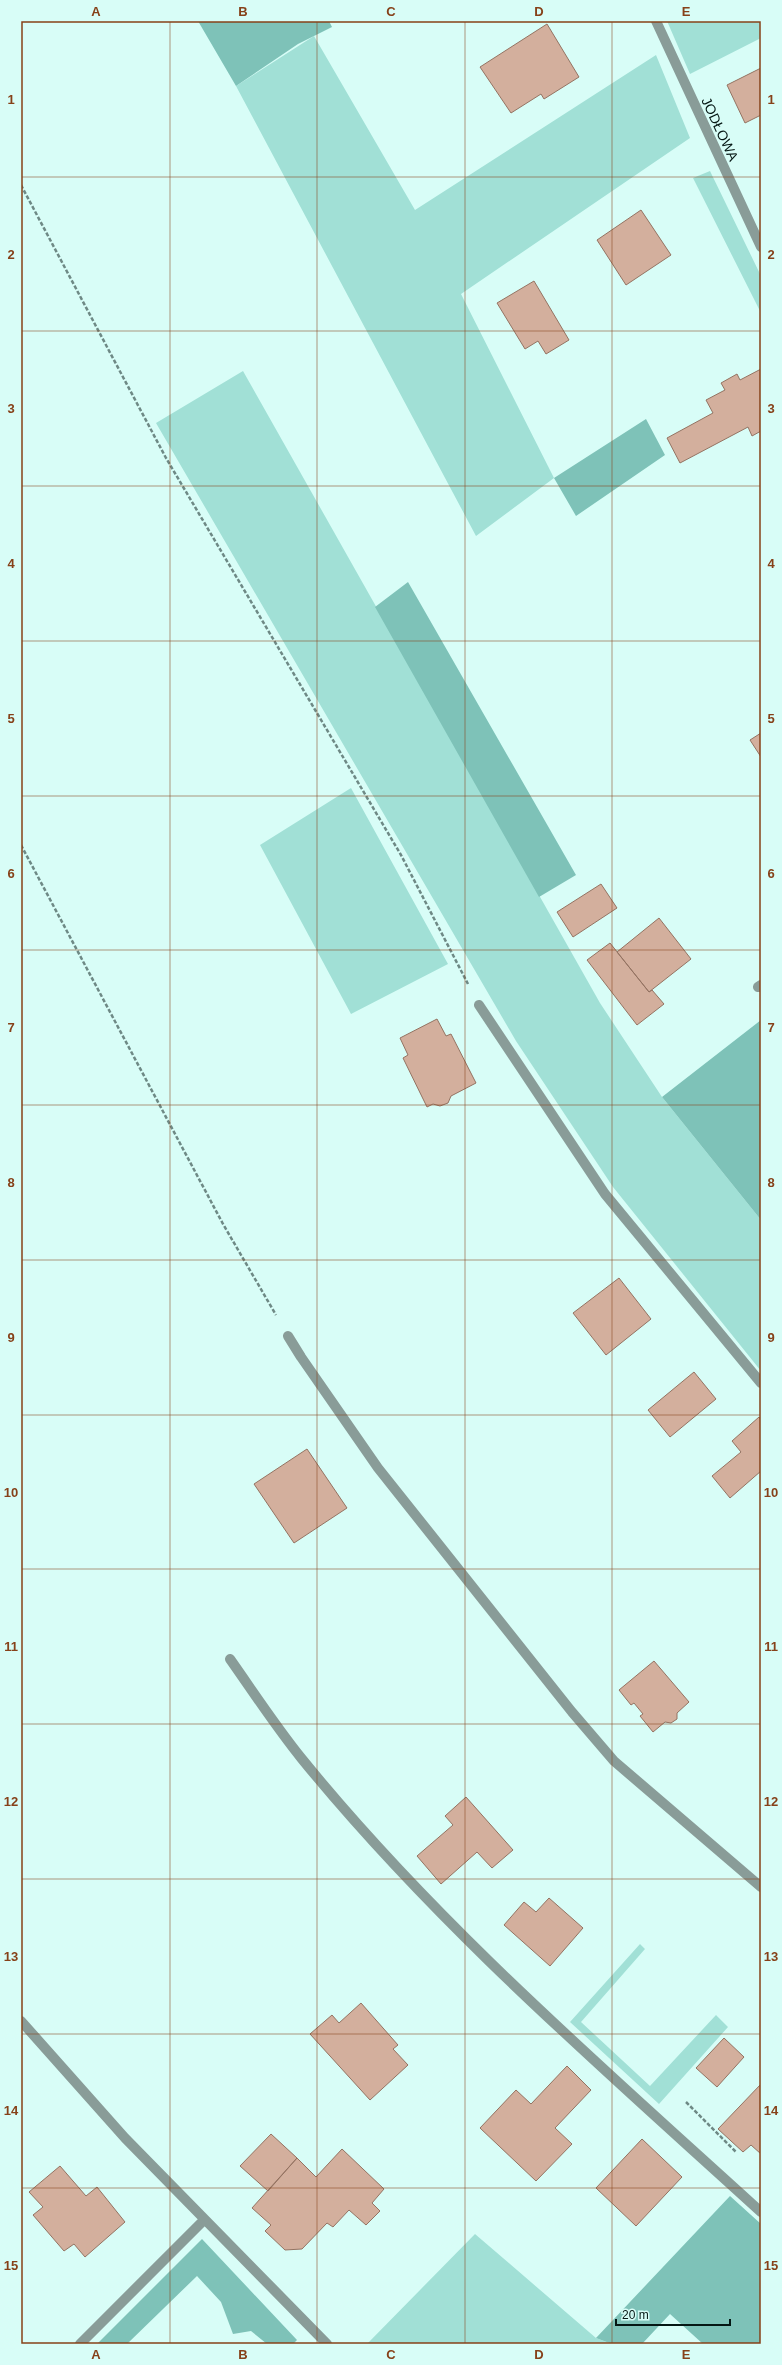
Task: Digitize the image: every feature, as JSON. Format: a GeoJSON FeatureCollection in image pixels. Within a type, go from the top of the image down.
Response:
{"type":"FeatureCollection","features":[{"type":"Feature","properties":{"kind":"street","name":"JODŁOWA"},"geometry":{"type":"LineString","coordinates":[[656,21],[761,248]]}},
{"type":"Feature","properties":{"kind":"street"},"geometry":{"type":"LineString","coordinates":[[479,1006],[605,1194],[761,1383]]}},
{"type":"Feature","properties":{"kind":"street"},"geometry":{"type":"LineString","coordinates":[[288,1336],[300,1357],[378,1468],[572,1712],[614,1761],[761,1887]]}},
{"type":"Feature","properties":{"kind":"street"},"geometry":{"type":"LineString","coordinates":[[230,1659],[278,1728],[323,1785],[489,1963],[761,2212]]}},
{"type":"Feature","properties":{"kind":"street"},"geometry":{"type":"LineString","coordinates":[[21,2021],[125,2138],[327,2344]]}},
{"type":"Feature","properties":{"kind":"street"},"geometry":{"type":"LineString","coordinates":[[80,2344],[204,2220]]}},
{"type":"Feature","properties":{"kind":"path"},"geometry":{"type":"LineString","coordinates":[[21,185],[166,458],[401,855],[479,1006]]}},
{"type":"Feature","properties":{"kind":"path"},"geometry":{"type":"LineString","coordinates":[[21,845],[223,1224],[288,1336]]}},
{"type":"Feature","properties":{"kind":"green space"},"geometry":{"type":"Polygon","coordinates":[[[198,21],[329,21],[332,27],[298,44],[236,86],[198,21]]]}},
{"type":"Feature","properties":{"kind":"green space"},"geometry":{"type":"Polygon","coordinates":[[[667,21],[761,21],[761,38],[690,74],[667,21]]]}},
{"type":"Feature","properties":{"kind":"green space"},"geometry":{"type":"Polygon","coordinates":[[[314,36],[415,210],[656,55],[690,138],[461,294],[554,478],[476,536],[236,86],[314,36]]]}},
{"type":"Feature","properties":{"kind":"green space"},"geometry":{"type":"Polygon","coordinates":[[[710,171],[761,276],[761,313],[693,178],[710,171]]]}},
{"type":"Feature","properties":{"kind":"green space"},"geometry":{"type":"Polygon","coordinates":[[[243,371],[600,1003],[662,1097],[761,1220],[761,1371],[613,1187],[516,1041],[156,423],[243,371]]]}},
{"type":"Feature","properties":{"kind":"green space"},"geometry":{"type":"Polygon","coordinates":[[[646,419],[665,455],[576,516],[554,478],[646,419]]]}},
{"type":"Feature","properties":{"kind":"green space"},"geometry":{"type":"Polygon","coordinates":[[[408,582],[576,875],[539,897],[375,607],[408,582]]]}},
{"type":"Feature","properties":{"kind":"green space"},"geometry":{"type":"Polygon","coordinates":[[[351,788],[448,964],[351,1014],[260,845],[351,788]]]}},
{"type":"Feature","properties":{"kind":"green space"},"geometry":{"type":"Polygon","coordinates":[[[761,1020],[761,1220],[662,1097],[761,1020]]]}},
{"type":"Feature","properties":{"kind":"green space"},"geometry":{"type":"Polygon","coordinates":[[[640,1944],[645,1949],[581,2022],[650,2086],[716,2015],[728,2027],[659,2104],[570,2022],[640,1944]]]}},
{"type":"Feature","properties":{"kind":"green space"},"geometry":{"type":"Polygon","coordinates":[[[730,2196],[761,2224],[761,2344],[703,2344],[670,2314],[642,2344],[612,2344],[596,2338],[730,2196]]]}},
{"type":"Feature","properties":{"kind":"green space"},"geometry":{"type":"Polygon","coordinates":[[[475,2234],[596,2338],[612,2344],[367,2344],[475,2234]]]}},
{"type":"Feature","properties":{"kind":"green space"},"geometry":{"type":"Polygon","coordinates":[[[202,2239],[297,2340],[293,2344],[267,2344],[251,2331],[233,2334],[221,2302],[197,2276],[127,2344],[97,2344],[202,2239]]]}},
{"type":"Feature","properties":{"kind":"building"},"geometry":{"type":"Polygon","coordinates":[[[547,24],[579,77],[544,99],[541,94],[511,113],[480,67],[547,24]]]}},
{"type":"Feature","properties":{"kind":"building"},"geometry":{"type":"Polygon","coordinates":[[[761,68],[761,115],[745,123],[727,85],[761,68]]]}},
{"type":"Feature","properties":{"kind":"building"},"geometry":{"type":"Polygon","coordinates":[[[641,210],[671,255],[626,285],[597,240],[641,210]]]}},
{"type":"Feature","properties":{"kind":"building"},"geometry":{"type":"Polygon","coordinates":[[[534,281],[569,340],[546,354],[538,341],[525,349],[497,303],[534,281]]]}},
{"type":"Feature","properties":{"kind":"building"},"geometry":{"type":"Polygon","coordinates":[[[761,369],[761,431],[752,436],[748,427],[680,463],[667,438],[713,413],[706,400],[725,390],[721,383],[737,374],[740,380],[761,369]]]}},
{"type":"Feature","properties":{"kind":"building"},"geometry":{"type":"Polygon","coordinates":[[[761,733],[761,757],[750,740],[761,733]]]}},
{"type":"Feature","properties":{"kind":"building"},"geometry":{"type":"Polygon","coordinates":[[[601,884],[617,908],[573,937],[557,912],[601,884]]]}},
{"type":"Feature","properties":{"kind":"building"},"geometry":{"type":"Polygon","coordinates":[[[659,918],[691,959],[649,992],[617,952],[659,918]]]}},
{"type":"Feature","properties":{"kind":"building"},"geometry":{"type":"Polygon","coordinates":[[[610,943],[649,992],[652,990],[664,1004],[637,1025],[587,960],[610,943]]]}},
{"type":"Feature","properties":{"kind":"building"},"geometry":{"type":"Polygon","coordinates":[[[437,1019],[446,1036],[451,1034],[476,1083],[451,1096],[448,1103],[440,1106],[433,1104],[427,1107],[403,1058],[408,1055],[400,1038],[437,1019]]]}},
{"type":"Feature","properties":{"kind":"building"},"geometry":{"type":"Polygon","coordinates":[[[619,1278],[651,1319],[606,1355],[573,1313],[619,1278]]]}},
{"type":"Feature","properties":{"kind":"building"},"geometry":{"type":"Polygon","coordinates":[[[694,1372],[716,1399],[670,1437],[648,1410],[694,1372]]]}},
{"type":"Feature","properties":{"kind":"building"},"geometry":{"type":"Polygon","coordinates":[[[759,1417],[761,1420],[761,1471],[730,1498],[712,1476],[741,1452],[732,1441],[759,1417]]]}},
{"type":"Feature","properties":{"kind":"building"},"geometry":{"type":"Polygon","coordinates":[[[307,1449],[347,1508],[294,1543],[254,1484],[307,1449]]]}},
{"type":"Feature","properties":{"kind":"building"},"geometry":{"type":"Polygon","coordinates":[[[654,1661],[689,1702],[677,1713],[677,1719],[671,1723],[665,1722],[653,1732],[640,1716],[643,1714],[634,1703],[631,1705],[619,1690],[654,1661]]]}},
{"type":"Feature","properties":{"kind":"building"},"geometry":{"type":"Polygon","coordinates":[[[466,1797],[513,1850],[492,1868],[477,1852],[441,1884],[417,1856],[453,1825],[445,1816],[466,1797]]]}},
{"type":"Feature","properties":{"kind":"building"},"geometry":{"type":"Polygon","coordinates":[[[549,1898],[583,1928],[550,1966],[504,1925],[524,1902],[536,1912],[549,1898]]]}},
{"type":"Feature","properties":{"kind":"building"},"geometry":{"type":"Polygon","coordinates":[[[361,2003],[398,2045],[393,2049],[408,2065],[370,2100],[310,2034],[332,2015],[339,2023],[361,2003]]]}},
{"type":"Feature","properties":{"kind":"building"},"geometry":{"type":"Polygon","coordinates":[[[724,2038],[744,2057],[717,2087],[696,2068],[724,2038]]]}},
{"type":"Feature","properties":{"kind":"building"},"geometry":{"type":"Polygon","coordinates":[[[567,2066],[591,2090],[555,2128],[572,2144],[536,2181],[480,2128],[516,2090],[531,2104],[567,2066]]]}},
{"type":"Feature","properties":{"kind":"building"},"geometry":{"type":"Polygon","coordinates":[[[761,2084],[761,2154],[751,2145],[743,2152],[718,2129],[761,2084]]]}},
{"type":"Feature","properties":{"kind":"building"},"geometry":{"type":"Polygon","coordinates":[[[271,2134],[297,2158],[268,2191],[240,2166],[271,2134]]]}},
{"type":"Feature","properties":{"kind":"building"},"geometry":{"type":"Polygon","coordinates":[[[642,2139],[682,2177],[636,2226],[596,2188],[642,2139]]]}},
{"type":"Feature","properties":{"kind":"building"},"geometry":{"type":"Polygon","coordinates":[[[342,2149],[384,2189],[372,2203],[380,2211],[366,2225],[349,2210],[333,2227],[327,2223],[302,2249],[285,2250],[265,2231],[271,2225],[252,2208],[297,2158],[316,2177],[342,2149]]]}},
{"type":"Feature","properties":{"kind":"building"},"geometry":{"type":"Polygon","coordinates":[[[60,2166],[86,2196],[97,2187],[125,2222],[85,2257],[74,2244],[64,2251],[33,2215],[43,2207],[29,2192],[60,2166]]]}}]}
